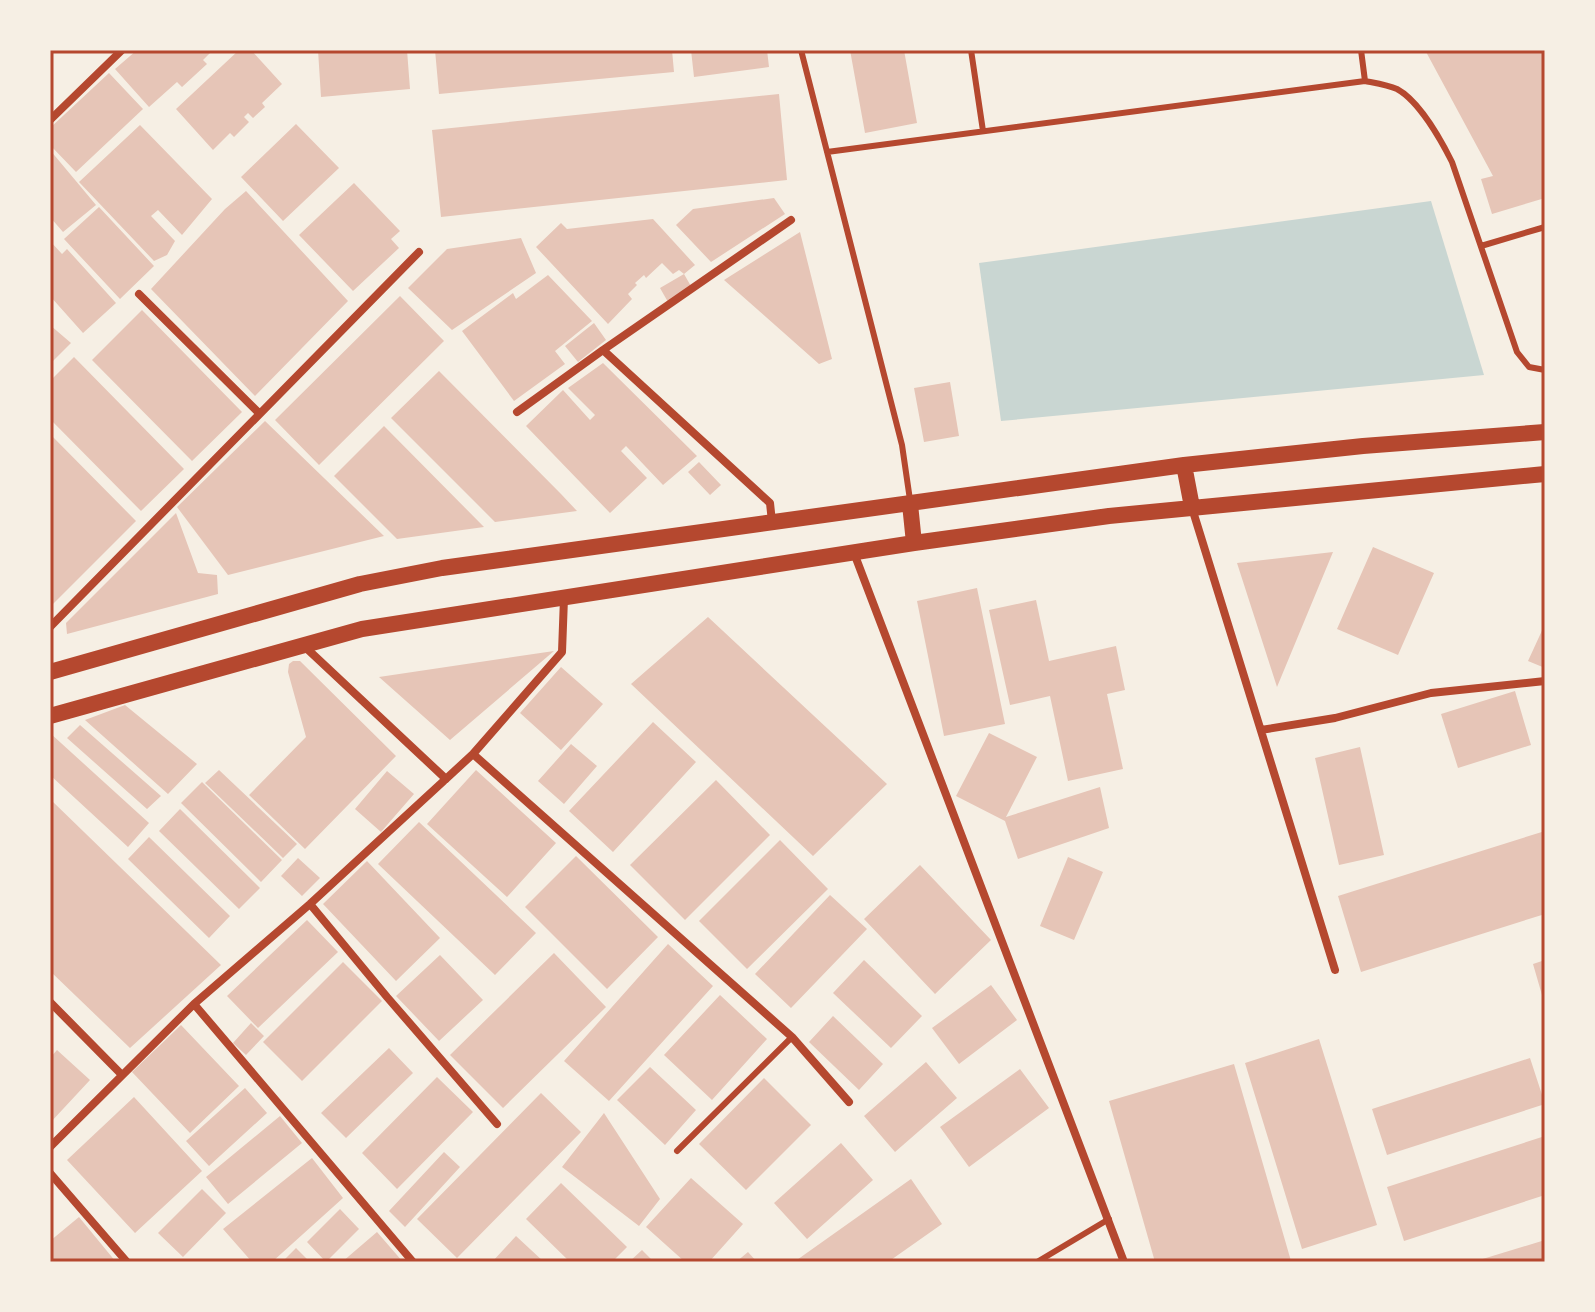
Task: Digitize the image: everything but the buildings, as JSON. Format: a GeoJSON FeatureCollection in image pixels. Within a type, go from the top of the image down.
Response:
{"type":"FeatureCollection","features":[{"type":"Feature","properties":{"kind":"main road"},"geometry":{"type":"LineString","coordinates":[[50,672],[360,584],[442,568],[1184,465],[1363,446],[1545,432]]}},
{"type":"Feature","properties":{"kind":"main road"},"geometry":{"type":"LineString","coordinates":[[1184,465],[1192,507]]}},
{"type":"Feature","properties":{"kind":"main road"},"geometry":{"type":"LineString","coordinates":[[50,716],[362,629],[914,543],[1109,516],[1545,474]]}},
{"type":"Feature","properties":{"kind":"main road"},"geometry":{"type":"LineString","coordinates":[[910,504],[914,543]]}},
{"type":"Feature","properties":{"kind":"street"},"geometry":{"type":"LineString","coordinates":[[50,120],[122,50]]}},
{"type":"Feature","properties":{"kind":"street"},"geometry":{"type":"LineString","coordinates":[[517,412],[791,220]]}},
{"type":"Feature","properties":{"kind":"street"},"geometry":{"type":"LineString","coordinates":[[50,627],[419,252]]}},
{"type":"Feature","properties":{"kind":"street"},"geometry":{"type":"LineString","coordinates":[[139,294],[259,413]]}},
{"type":"Feature","properties":{"kind":"street"},"geometry":{"type":"LineString","coordinates":[[603,350],[770,503],[772,523]]}},
{"type":"Feature","properties":{"kind":"street"},"geometry":{"type":"LineString","coordinates":[[1192,507],[1335,970]]}},
{"type":"Feature","properties":{"kind":"street"},"geometry":{"type":"LineString","coordinates":[[854,553],[1124,1262]]}},
{"type":"Feature","properties":{"kind":"street"},"geometry":{"type":"LineString","coordinates":[[50,1147],[194,1004],[310,904],[473,754],[562,652],[564,598]]}},
{"type":"Feature","properties":{"kind":"street"},"geometry":{"type":"LineString","coordinates":[[303,645],[446,779]]}},
{"type":"Feature","properties":{"kind":"street"},"geometry":{"type":"LineString","coordinates":[[1261,730],[1335,718],[1431,693],[1545,681]]}},
{"type":"Feature","properties":{"kind":"street"},"geometry":{"type":"LineString","coordinates":[[473,754],[792,1037],[849,1102]]}},
{"type":"Feature","properties":{"kind":"street"},"geometry":{"type":"LineString","coordinates":[[310,904],[497,1124]]}},
{"type":"Feature","properties":{"kind":"street"},"geometry":{"type":"LineString","coordinates":[[50,1002],[122,1075]]}},
{"type":"Feature","properties":{"kind":"street"},"geometry":{"type":"LineString","coordinates":[[194,1004],[413,1262]]}},
{"type":"Feature","properties":{"kind":"street"},"geometry":{"type":"LineString","coordinates":[[50,1173],[127,1262]]}},
{"type":"Feature","properties":{"kind":"lane"},"geometry":{"type":"LineString","coordinates":[[801,50],[902,445],[910,504]]}},
{"type":"Feature","properties":{"kind":"lane"},"geometry":{"type":"LineString","coordinates":[[971,50],[983,131]]}},
{"type":"Feature","properties":{"kind":"lane"},"geometry":{"type":"LineString","coordinates":[[1361,50],[1365,81]]}},
{"type":"Feature","properties":{"kind":"lane"},"geometry":{"type":"LineString","coordinates":[[827,152],[1365,81],[1398,90],[1419,109],[1452,162],[1517,352],[1529,367],[1545,370]]}},
{"type":"Feature","properties":{"kind":"lane"},"geometry":{"type":"LineString","coordinates":[[1481,246],[1545,227]]}},
{"type":"Feature","properties":{"kind":"lane"},"geometry":{"type":"LineString","coordinates":[[677,1151],[792,1037]]}},
{"type":"Feature","properties":{"kind":"lane"},"geometry":{"type":"LineString","coordinates":[[1037,1262],[1109,1219]]}},
{"type":"Feature","properties":{"kind":"shaded area"},"geometry":{"type":"Polygon","coordinates":[[[1431,201],[1484,375],[1001,421],[979,263],[1431,201]]]}}]}
